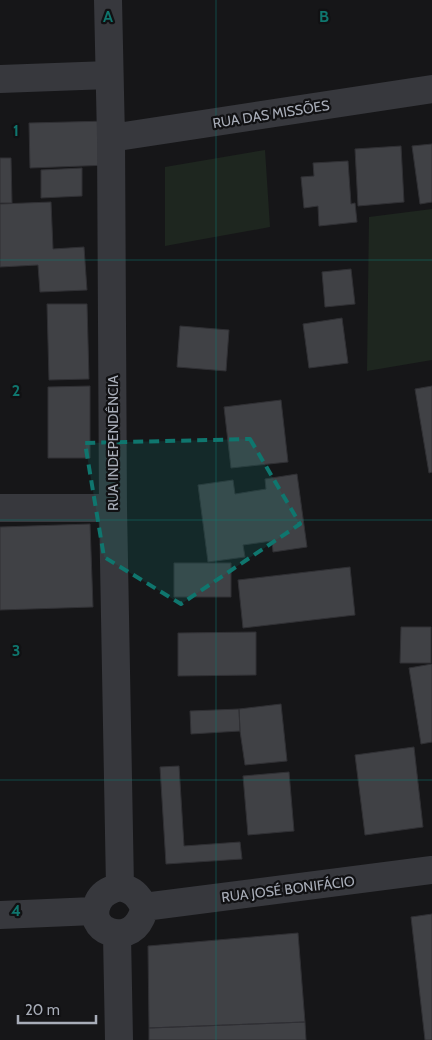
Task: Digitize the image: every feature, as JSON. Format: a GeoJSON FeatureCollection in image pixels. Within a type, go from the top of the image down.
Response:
{"type":"FeatureCollection","features":[{"type":"Feature","properties":{"kind":"street","name":"RUA INDEPENDÊNCIA"},"geometry":{"type":"LineString","coordinates":[[108,0],[111,138],[113,508],[120,887]]}},
{"type":"Feature","properties":{"kind":"street"},"geometry":{"type":"LineString","coordinates":[[0,79],[109,75]]}},
{"type":"Feature","properties":{"kind":"street","name":"RUA DAS MISSÕES"},"geometry":{"type":"LineString","coordinates":[[111,138],[432,90]]}},
{"type":"Feature","properties":{"kind":"street"},"geometry":{"type":"LineString","coordinates":[[0,508],[113,508]]}},
{"type":"Feature","properties":{"kind":"street","name":"RUA JOSÉ BONIFÁCIO"},"geometry":{"type":"LineString","coordinates":[[144,907],[432,870]]}},
{"type":"Feature","properties":{"kind":"street"},"geometry":{"type":"LineString","coordinates":[[120,887],[130,889],[138,896],[144,907],[142,918],[138,925],[124,934],[117,934],[100,926],[94,911],[100,897],[111,889],[120,887]]}},
{"type":"Feature","properties":{"kind":"street"},"geometry":{"type":"LineString","coordinates":[[0,915],[94,911]]}},
{"type":"Feature","properties":{"kind":"street"},"geometry":{"type":"LineString","coordinates":[[117,934],[119,1040]]}},
{"type":"Feature","properties":{"kind":"highlighted area"},"geometry":{"type":"Polygon","coordinates":[[[250,439],[300,524],[181,604],[104,557],[85,443],[250,439]]]}},
{"type":"Feature","properties":{"kind":"shaded area"},"geometry":{"type":"Polygon","coordinates":[[[265,150],[270,227],[165,246],[165,167],[265,150]]]}},
{"type":"Feature","properties":{"kind":"shaded area"},"geometry":{"type":"Polygon","coordinates":[[[432,209],[432,360],[367,371],[369,217],[432,209]]]}},
{"type":"Feature","properties":{"kind":"building"},"geometry":{"type":"Polygon","coordinates":[[[108,121],[109,165],[30,168],[29,123],[108,121]]]}},
{"type":"Feature","properties":{"kind":"building"},"geometry":{"type":"Polygon","coordinates":[[[432,144],[432,202],[420,204],[412,146],[432,144]]]}},
{"type":"Feature","properties":{"kind":"building"},"geometry":{"type":"Polygon","coordinates":[[[401,146],[404,202],[358,206],[355,149],[401,146]]]}},
{"type":"Feature","properties":{"kind":"building"},"geometry":{"type":"Polygon","coordinates":[[[0,158],[11,158],[12,203],[0,203],[0,158]]]}},
{"type":"Feature","properties":{"kind":"building"},"geometry":{"type":"Polygon","coordinates":[[[348,161],[351,204],[355,203],[357,222],[319,226],[318,206],[304,208],[301,177],[314,176],[313,163],[348,161]]]}},
{"type":"Feature","properties":{"kind":"building"},"geometry":{"type":"Polygon","coordinates":[[[82,168],[82,196],[41,198],[41,170],[82,168]]]}},
{"type":"Feature","properties":{"kind":"building"},"geometry":{"type":"Polygon","coordinates":[[[51,202],[53,249],[84,247],[87,290],[40,292],[38,265],[0,267],[0,204],[51,202]]]}},
{"type":"Feature","properties":{"kind":"building"},"geometry":{"type":"Polygon","coordinates":[[[351,269],[355,304],[325,307],[322,272],[351,269]]]}},
{"type":"Feature","properties":{"kind":"building"},"geometry":{"type":"Polygon","coordinates":[[[47,304],[87,304],[89,379],[49,380],[47,304]]]}},
{"type":"Feature","properties":{"kind":"building"},"geometry":{"type":"Polygon","coordinates":[[[342,318],[348,363],[309,368],[303,324],[342,318]]]}},
{"type":"Feature","properties":{"kind":"building"},"geometry":{"type":"Polygon","coordinates":[[[180,326],[229,330],[226,371],[177,367],[180,326]]]}},
{"type":"Feature","properties":{"kind":"building"},"geometry":{"type":"Polygon","coordinates":[[[90,386],[90,458],[48,458],[48,387],[90,386]]]}},
{"type":"Feature","properties":{"kind":"building"},"geometry":{"type":"Polygon","coordinates":[[[432,386],[432,472],[429,473],[415,389],[432,386]]]}},
{"type":"Feature","properties":{"kind":"building"},"geometry":{"type":"Polygon","coordinates":[[[281,400],[288,462],[231,468],[224,407],[281,400]]]}},
{"type":"Feature","properties":{"kind":"building"},"geometry":{"type":"Polygon","coordinates":[[[297,474],[307,547],[273,552],[272,541],[243,545],[245,557],[208,562],[198,485],[233,480],[235,494],[266,489],[265,479],[297,474]]]}},
{"type":"Feature","properties":{"kind":"building"},"geometry":{"type":"Polygon","coordinates":[[[90,524],[93,607],[0,610],[0,527],[90,524]]]}},
{"type":"Feature","properties":{"kind":"building"},"geometry":{"type":"Polygon","coordinates":[[[174,563],[231,563],[231,597],[174,597],[174,563]]]}},
{"type":"Feature","properties":{"kind":"building"},"geometry":{"type":"Polygon","coordinates":[[[350,567],[355,615],[243,628],[238,580],[350,567]]]}},
{"type":"Feature","properties":{"kind":"building"},"geometry":{"type":"Polygon","coordinates":[[[401,627],[431,627],[431,663],[400,663],[401,627]]]}},
{"type":"Feature","properties":{"kind":"building"},"geometry":{"type":"Polygon","coordinates":[[[256,632],[256,675],[178,676],[178,633],[256,632]]]}},
{"type":"Feature","properties":{"kind":"building"},"geometry":{"type":"Polygon","coordinates":[[[432,664],[432,742],[421,744],[409,668],[432,664]]]}},
{"type":"Feature","properties":{"kind":"building"},"geometry":{"type":"Polygon","coordinates":[[[281,704],[287,761],[245,765],[239,709],[281,704]]]}},
{"type":"Feature","properties":{"kind":"building"},"geometry":{"type":"Polygon","coordinates":[[[239,709],[240,731],[191,734],[190,711],[239,709]]]}},
{"type":"Feature","properties":{"kind":"building"},"geometry":{"type":"Polygon","coordinates":[[[414,747],[423,827],[365,835],[355,755],[414,747]]]}},
{"type":"Feature","properties":{"kind":"building"},"geometry":{"type":"Polygon","coordinates":[[[179,766],[184,846],[240,842],[242,859],[166,864],[160,767],[179,766]]]}},
{"type":"Feature","properties":{"kind":"building"},"geometry":{"type":"Polygon","coordinates":[[[289,772],[294,831],[248,835],[243,776],[289,772]]]}},
{"type":"Feature","properties":{"kind":"building"},"geometry":{"type":"Polygon","coordinates":[[[432,914],[432,1040],[425,1040],[411,917],[432,914]]]}},
{"type":"Feature","properties":{"kind":"building"},"geometry":{"type":"Polygon","coordinates":[[[298,933],[305,1022],[149,1028],[148,946],[298,933]]]}},
{"type":"Feature","properties":{"kind":"building"},"geometry":{"type":"Polygon","coordinates":[[[305,1022],[306,1040],[149,1040],[149,1028],[305,1022]]]}}]}
